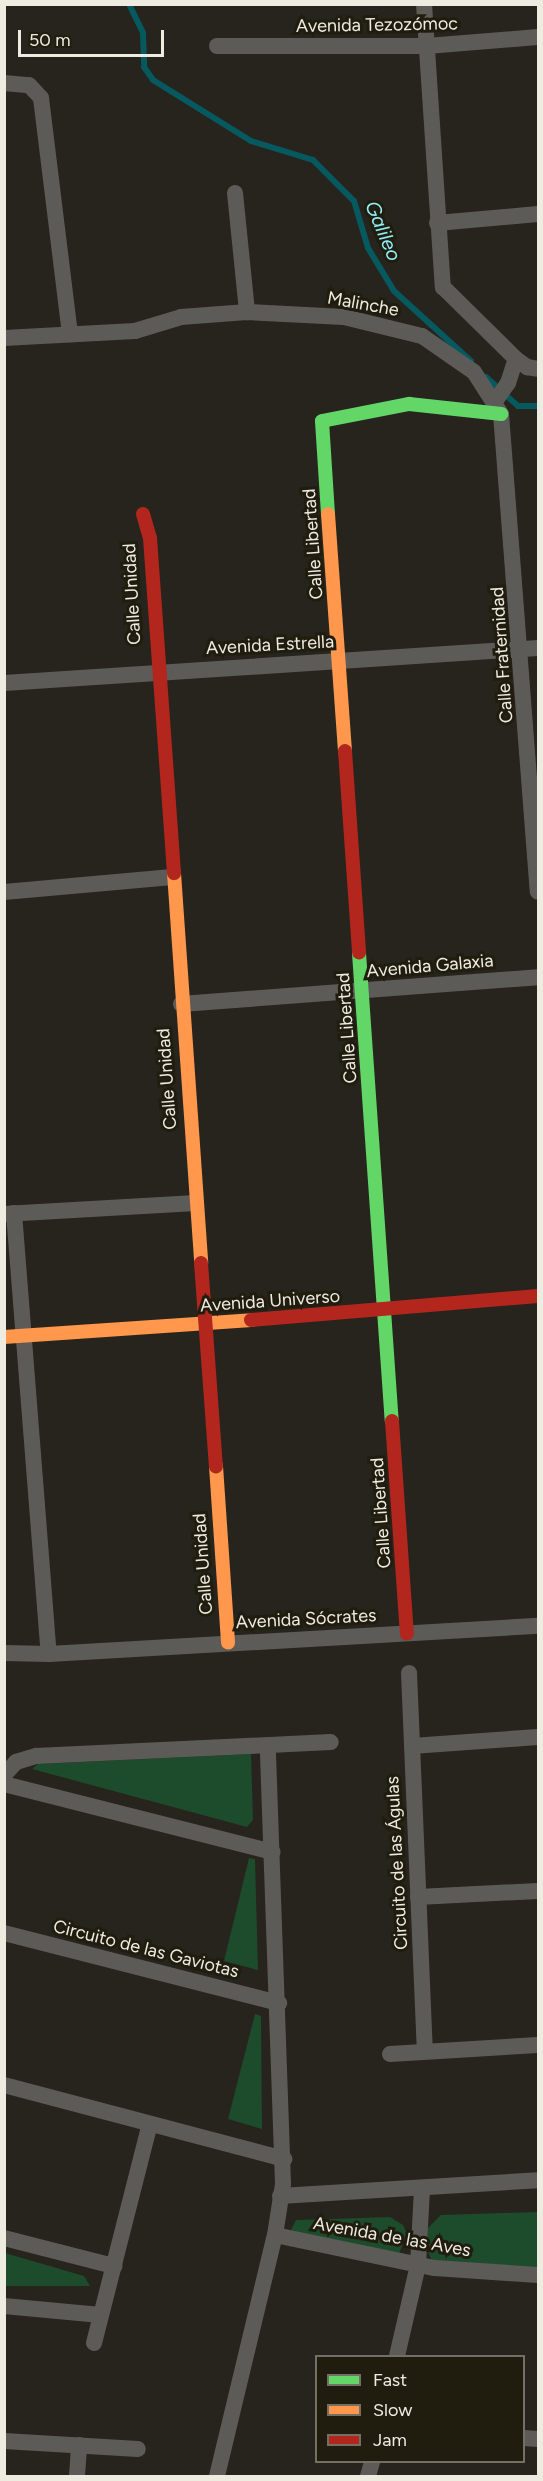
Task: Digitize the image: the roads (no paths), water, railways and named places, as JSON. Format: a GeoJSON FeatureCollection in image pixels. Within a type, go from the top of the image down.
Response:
{"type":"FeatureCollection","features":[{"type":"Feature","properties":{"kind":"street"},"geometry":{"type":"LineString","coordinates":[[424,4],[436,223],[443,287],[516,359],[527,367],[538,369]]}},
{"type":"Feature","properties":{"kind":"street","name":"Avenida Tezozómoc"},"geometry":{"type":"LineString","coordinates":[[216,46],[427,46],[538,37]]}},
{"type":"Feature","properties":{"kind":"street"},"geometry":{"type":"LineString","coordinates":[[6,83],[29,85],[41,99],[70,334]]}},
{"type":"Feature","properties":{"kind":"street"},"geometry":{"type":"LineString","coordinates":[[235,193],[248,312]]}},
{"type":"Feature","properties":{"kind":"street"},"geometry":{"type":"LineString","coordinates":[[436,223],[538,213]]}},
{"type":"Feature","properties":{"kind":"street","name":"Malinche"},"geometry":{"type":"LineString","coordinates":[[4,338],[135,332],[181,317],[248,312],[344,317],[422,336],[474,372],[499,407]]}},
{"type":"Feature","properties":{"kind":"street"},"geometry":{"type":"LineString","coordinates":[[499,407],[516,359]]}},
{"type":"Feature","properties":{"kind":"street","name":"Calle Libertad"},"geometry":{"type":"LineString","coordinates":[[407,1633],[322,421],[409,404],[499,407]]}},
{"type":"Feature","properties":{"kind":"street","name":"Calle Fraternidad"},"geometry":{"type":"LineString","coordinates":[[499,407],[530,649],[538,892]]}},
{"type":"Feature","properties":{"kind":"street","name":"Calle Unidad"},"geometry":{"type":"LineString","coordinates":[[143,514],[150,538],[156,671],[228,1643]]}},
{"type":"Feature","properties":{"kind":"street","name":"Avenida Estrella"},"geometry":{"type":"LineString","coordinates":[[4,683],[156,671],[530,649]]}},
{"type":"Feature","properties":{"kind":"street"},"geometry":{"type":"LineString","coordinates":[[4,891],[172,877]]}},
{"type":"Feature","properties":{"kind":"street","name":"Avenida Galaxia"},"geometry":{"type":"LineString","coordinates":[[181,1004],[538,977]]}},
{"type":"Feature","properties":{"kind":"street"},"geometry":{"type":"LineString","coordinates":[[49,1654],[23,1336],[9,1214],[196,1203]]}},
{"type":"Feature","properties":{"kind":"street","name":"Avenida Universo"},"geometry":{"type":"LineString","coordinates":[[4,1337],[385,1311],[538,1296]]}},
{"type":"Feature","properties":{"kind":"street","name":"Avenida Sócrates"},"geometry":{"type":"LineString","coordinates":[[4,1653],[49,1654],[538,1626]]}},
{"type":"Feature","properties":{"kind":"street","name":"Circuito de las Águlas"},"geometry":{"type":"LineString","coordinates":[[409,1673],[425,2051]]}},
{"type":"Feature","properties":{"kind":"street"},"geometry":{"type":"LineString","coordinates":[[412,1746],[538,1737]]}},
{"type":"Feature","properties":{"kind":"street"},"geometry":{"type":"LineString","coordinates":[[4,1775],[16,1762],[36,1756],[331,1742]]}},
{"type":"Feature","properties":{"kind":"street"},"geometry":{"type":"LineString","coordinates":[[217,2476],[275,2235],[284,2159],[268,1745]]}},
{"type":"Feature","properties":{"kind":"street"},"geometry":{"type":"LineString","coordinates":[[4,1784],[273,1852]]}},
{"type":"Feature","properties":{"kind":"street"},"geometry":{"type":"LineString","coordinates":[[418,1897],[538,1891]]}},
{"type":"Feature","properties":{"kind":"street","name":"Circuito de las Gaviotas"},"geometry":{"type":"LineString","coordinates":[[4,1933],[279,2003]]}},
{"type":"Feature","properties":{"kind":"street"},"geometry":{"type":"LineString","coordinates":[[390,2054],[538,2045]]}},
{"type":"Feature","properties":{"kind":"street"},"geometry":{"type":"LineString","coordinates":[[4,2085],[284,2159]]}},
{"type":"Feature","properties":{"kind":"street"},"geometry":{"type":"LineString","coordinates":[[94,2343],[150,2124]]}},
{"type":"Feature","properties":{"kind":"street","name":"Avenida de las Aves"},"geometry":{"type":"LineString","coordinates":[[280,2196],[422,2189],[538,2180]]}},
{"type":"Feature","properties":{"kind":"street"},"geometry":{"type":"LineString","coordinates":[[397,2355],[418,2265],[422,2189]]}},
{"type":"Feature","properties":{"kind":"street","name":"Avenida de las Aves"},"geometry":{"type":"LineString","coordinates":[[275,2235],[418,2265],[538,2275]]}},
{"type":"Feature","properties":{"kind":"street"},"geometry":{"type":"LineString","coordinates":[[4,2238],[114,2266]]}},
{"type":"Feature","properties":{"kind":"street"},"geometry":{"type":"LineString","coordinates":[[4,2307],[101,2315]]}},
{"type":"Feature","properties":{"kind":"street"},"geometry":{"type":"LineString","coordinates":[[4,2441],[138,2449]]}},
{"type":"Feature","properties":{"kind":"street"},"geometry":{"type":"LineString","coordinates":[[78,2476],[80,2445]]}},
{"type":"Feature","properties":{"kind":"waterway","name":"Galileo"},"geometry":{"type":"LineString","coordinates":[[129,4],[143,33],[144,67],[153,80],[251,141],[313,160],[354,201],[368,248],[394,291],[471,361]]}},
{"type":"Feature","properties":{"kind":"waterway","name":"Galileo"},"geometry":{"type":"LineString","coordinates":[[486,377],[518,406],[538,406]]}}]}
